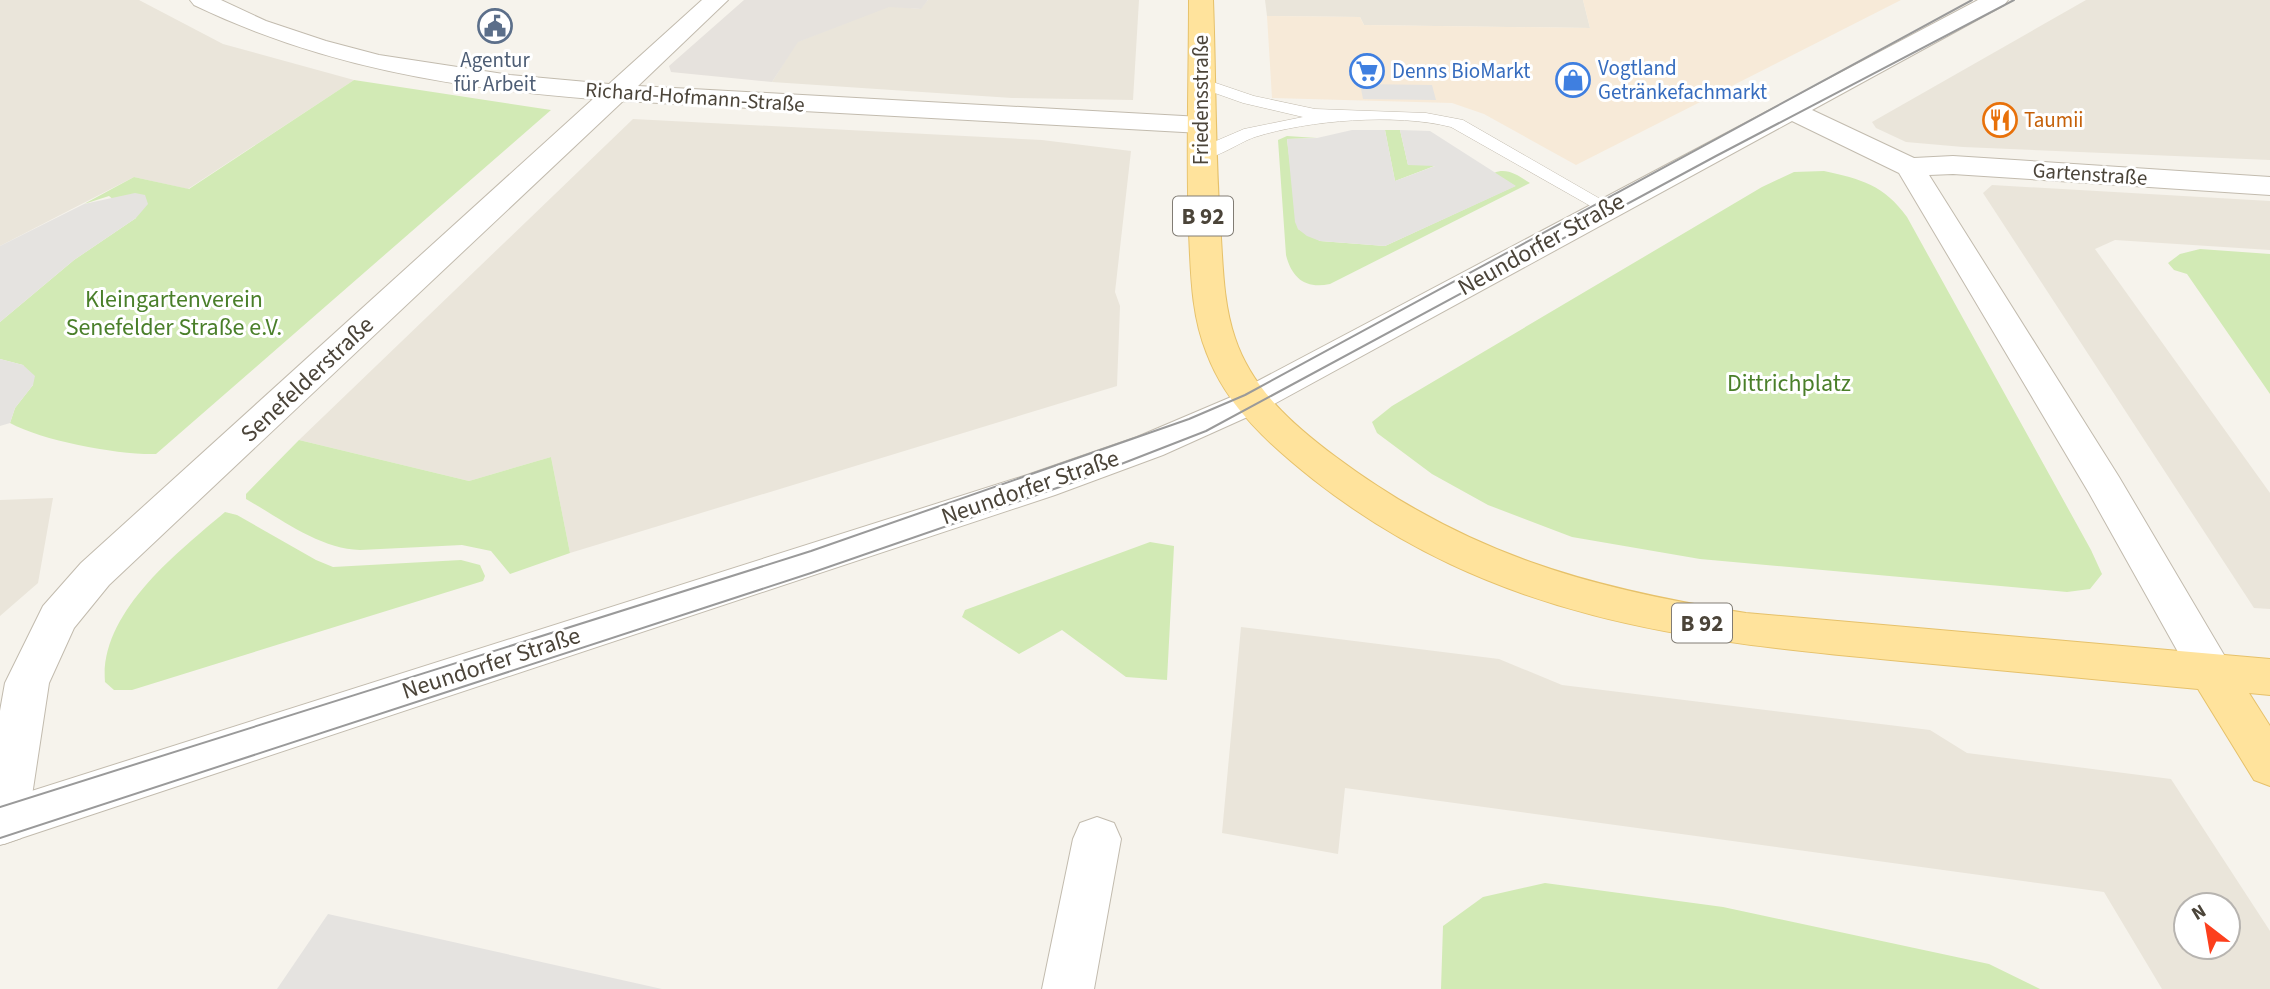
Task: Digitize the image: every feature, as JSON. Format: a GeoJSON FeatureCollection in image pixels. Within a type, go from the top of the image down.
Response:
{"type":"FeatureCollection","features":[{"type":"Feature","properties":{"kind":"main road","name":"Friedensstraße"},"geometry":{"type":"LineString","coordinates":[[1201,0],[1201,140],[1207,279],[1217,335],[1228,366],[1250,401]]}},
{"type":"Feature","properties":{"kind":"main road","name":"B 92"},"geometry":{"type":"LineString","coordinates":[[1250,401],[1332,476],[1402,522],[1469,559],[1526,582],[1597,602],[1677,620],[1746,630],[2270,677]]}},
{"type":"Feature","properties":{"kind":"main road"},"geometry":{"type":"LineString","coordinates":[[2212,673],[2270,766]]}},
{"type":"Feature","properties":{"kind":"street","name":"Richard-Hofmann-Straße"},"geometry":{"type":"LineString","coordinates":[[202,0],[275,33],[352,57],[509,82],[615,93],[830,107],[1201,140]]}},
{"type":"Feature","properties":{"kind":"street","name":"Senefelderstraße"},"geometry":{"type":"LineString","coordinates":[[2,822],[27,683],[58,618],[95,574],[716,0]]}},
{"type":"Feature","properties":{"kind":"street","name":"Neundorfer Straße"},"geometry":{"type":"LineString","coordinates":[[2,822],[1041,485],[1150,446],[1250,401],[1996,0]]}},
{"type":"Feature","properties":{"kind":"street"},"geometry":{"type":"LineString","coordinates":[[1788,110],[1910,167],[2105,487],[2212,673]]}},
{"type":"Feature","properties":{"kind":"street","name":"Gartenstraße"},"geometry":{"type":"LineString","coordinates":[[1910,167],[1953,164],[2270,186]]}},
{"type":"Feature","properties":{"kind":"street"},"geometry":{"type":"LineString","coordinates":[[1068,989],[1097,839]]}},
{"type":"Feature","properties":{"kind":"lane"},"geometry":{"type":"LineString","coordinates":[[1201,83],[1246,100],[1333,116],[1438,117],[1457,123],[1607,208]]}},
{"type":"Feature","properties":{"kind":"lane"},"geometry":{"type":"LineString","coordinates":[[1201,140],[1250,134],[1333,116]]}},
{"type":"Feature","properties":{"kind":"shaded area"},"geometry":{"type":"Polygon","coordinates":[[[0,0],[139,0],[223,44],[354,80],[188,189],[134,177],[0,246],[0,0]]]}},
{"type":"Feature","properties":{"kind":"shaded area"},"geometry":{"type":"Polygon","coordinates":[[[744,0],[928,0],[921,9],[889,7],[798,42],[772,82],[671,72],[669,66],[744,0]]]}},
{"type":"Feature","properties":{"kind":"shaded area"},"geometry":{"type":"Polygon","coordinates":[[[928,0],[1139,0],[1133,100],[1012,98],[772,82],[797,42],[889,6],[920,9],[928,0]]]}},
{"type":"Feature","properties":{"kind":"shaded area"},"geometry":{"type":"Polygon","coordinates":[[[1265,0],[1583,0],[1590,28],[1364,25],[1360,17],[1267,16],[1265,0]]]}},
{"type":"Feature","properties":{"kind":"shaded area"},"geometry":{"type":"Polygon","coordinates":[[[1583,0],[1901,0],[1576,165],[1484,114],[1452,103],[1272,98],[1267,16],[1360,17],[1364,25],[1590,28],[1583,0]]]}},
{"type":"Feature","properties":{"kind":"shaded area"},"geometry":{"type":"Polygon","coordinates":[[[2086,0],[2270,0],[2270,160],[1963,147],[1906,142],[1876,128],[1872,122],[2086,0]]]}},
{"type":"Feature","properties":{"kind":"shaded area"},"geometry":{"type":"Polygon","coordinates":[[[1360,84],[1432,85],[1436,100],[1363,99],[1360,84]]]}},
{"type":"Feature","properties":{"kind":"shaded area"},"geometry":{"type":"Polygon","coordinates":[[[633,119],[1042,140],[1131,151],[1115,292],[1120,306],[1117,386],[570,553],[551,457],[469,481],[299,440],[633,119]]]}},
{"type":"Feature","properties":{"kind":"shaded area"},"geometry":{"type":"Polygon","coordinates":[[[1352,130],[1385,130],[1395,181],[1435,166],[1408,165],[1400,130],[1430,131],[1516,186],[1385,246],[1320,241],[1307,236],[1298,229],[1295,222],[1287,139],[1317,138],[1352,130]]]}},
{"type":"Feature","properties":{"kind":"shaded area"},"geometry":{"type":"Polygon","coordinates":[[[1992,185],[2270,201],[2270,250],[2115,240],[2095,249],[2270,493],[2270,609],[2254,608],[1983,193],[1992,185]]]}},
{"type":"Feature","properties":{"kind":"shaded area"},"geometry":{"type":"Polygon","coordinates":[[[135,193],[145,195],[148,204],[136,218],[74,260],[0,322],[0,246],[84,204],[135,193]]]}},
{"type":"Feature","properties":{"kind":"shaded area"},"geometry":{"type":"Polygon","coordinates":[[[0,359],[23,365],[35,376],[33,385],[15,408],[10,423],[0,426],[0,359]]]}},
{"type":"Feature","properties":{"kind":"shaded area"},"geometry":{"type":"Polygon","coordinates":[[[53,498],[38,583],[0,616],[0,500],[53,498]]]}},
{"type":"Feature","properties":{"kind":"shaded area"},"geometry":{"type":"Polygon","coordinates":[[[1241,627],[1499,659],[1562,685],[1930,730],[1967,753],[2171,779],[2270,931],[2270,989],[2162,989],[2104,892],[1345,788],[1338,854],[1222,833],[1241,627]]]}},
{"type":"Feature","properties":{"kind":"shaded area"},"geometry":{"type":"Polygon","coordinates":[[[328,914],[662,989],[277,989],[328,914]]]}},
{"type":"Feature","properties":{"kind":"green space","name":"Kleingartenverein Senefelder Straße e.V."},"geometry":{"type":"Polygon","coordinates":[[[354,80],[551,110],[156,454],[81,446],[41,436],[10,423],[15,408],[33,385],[23,365],[0,359],[0,322],[74,260],[136,218],[109,196],[84,204],[134,177],[189,189],[354,80]]]}},
{"type":"Feature","properties":{"kind":"green space"},"geometry":{"type":"Polygon","coordinates":[[[1385,130],[1400,130],[1408,165],[1437,165],[1395,181],[1385,130]]]}},
{"type":"Feature","properties":{"kind":"green space"},"geometry":{"type":"Polygon","coordinates":[[[1287,136],[1317,138],[1287,139],[1298,229],[1320,241],[1385,246],[1515,186],[1494,173],[1508,172],[1530,183],[1330,284],[1314,285],[1296,276],[1286,255],[1278,140],[1287,136]]]}},
{"type":"Feature","properties":{"kind":"green space","name":"Dittrichplatz"},"geometry":{"type":"Polygon","coordinates":[[[1824,171],[1871,185],[1890,197],[1907,217],[2091,550],[2102,574],[2090,589],[2067,592],[1700,559],[1572,537],[1488,505],[1432,474],[1377,433],[1372,422],[1392,406],[1762,187],[1794,172],[1824,171]]]}},
{"type":"Feature","properties":{"kind":"green space"},"geometry":{"type":"Polygon","coordinates":[[[2200,249],[2270,254],[2270,394],[2187,274],[2174,270],[2168,263],[2180,254],[2200,249]]]}},
{"type":"Feature","properties":{"kind":"green space"},"geometry":{"type":"Polygon","coordinates":[[[299,440],[469,481],[551,457],[570,553],[510,574],[491,551],[462,545],[360,550],[316,539],[246,499],[246,494],[299,440]]]}},
{"type":"Feature","properties":{"kind":"green space"},"geometry":{"type":"Polygon","coordinates":[[[225,512],[237,515],[333,567],[461,560],[480,565],[485,576],[483,581],[132,690],[114,690],[105,682],[107,657],[115,632],[128,608],[165,565],[225,512]]]}},
{"type":"Feature","properties":{"kind":"green space"},"geometry":{"type":"Polygon","coordinates":[[[1150,542],[1174,546],[1167,680],[1126,677],[1062,630],[1019,654],[962,617],[965,610],[1150,542]]]}},
{"type":"Feature","properties":{"kind":"green space"},"geometry":{"type":"Polygon","coordinates":[[[1545,883],[1723,907],[1989,964],[2040,989],[1441,989],[1443,926],[1483,897],[1545,883]]]}},
{"type":"Feature","properties":{"kind":"tram line"},"geometry":{"type":"LineString","coordinates":[[0,807],[811,551],[1189,419],[1245,395],[1972,0]]}},
{"type":"Feature","properties":{"kind":"tram line"},"geometry":{"type":"LineString","coordinates":[[0,838],[811,573],[1080,480],[1206,431],[1716,156],[2014,0]]}},
{"type":"Feature","properties":{"kind":"place","name":"Agentur für Arbeit"},"geometry":{"type":"Point","coordinates":[495,26]}},
{"type":"Feature","properties":{"kind":"place","name":"Denns BioMarkt"},"geometry":{"type":"Point","coordinates":[1367,71]}},
{"type":"Feature","properties":{"kind":"place","name":"Vogtland Getränkefachmarkt"},"geometry":{"type":"Point","coordinates":[1573,80]}},
{"type":"Feature","properties":{"kind":"place","name":"Taumii"},"geometry":{"type":"Point","coordinates":[2000,120]}}]}
